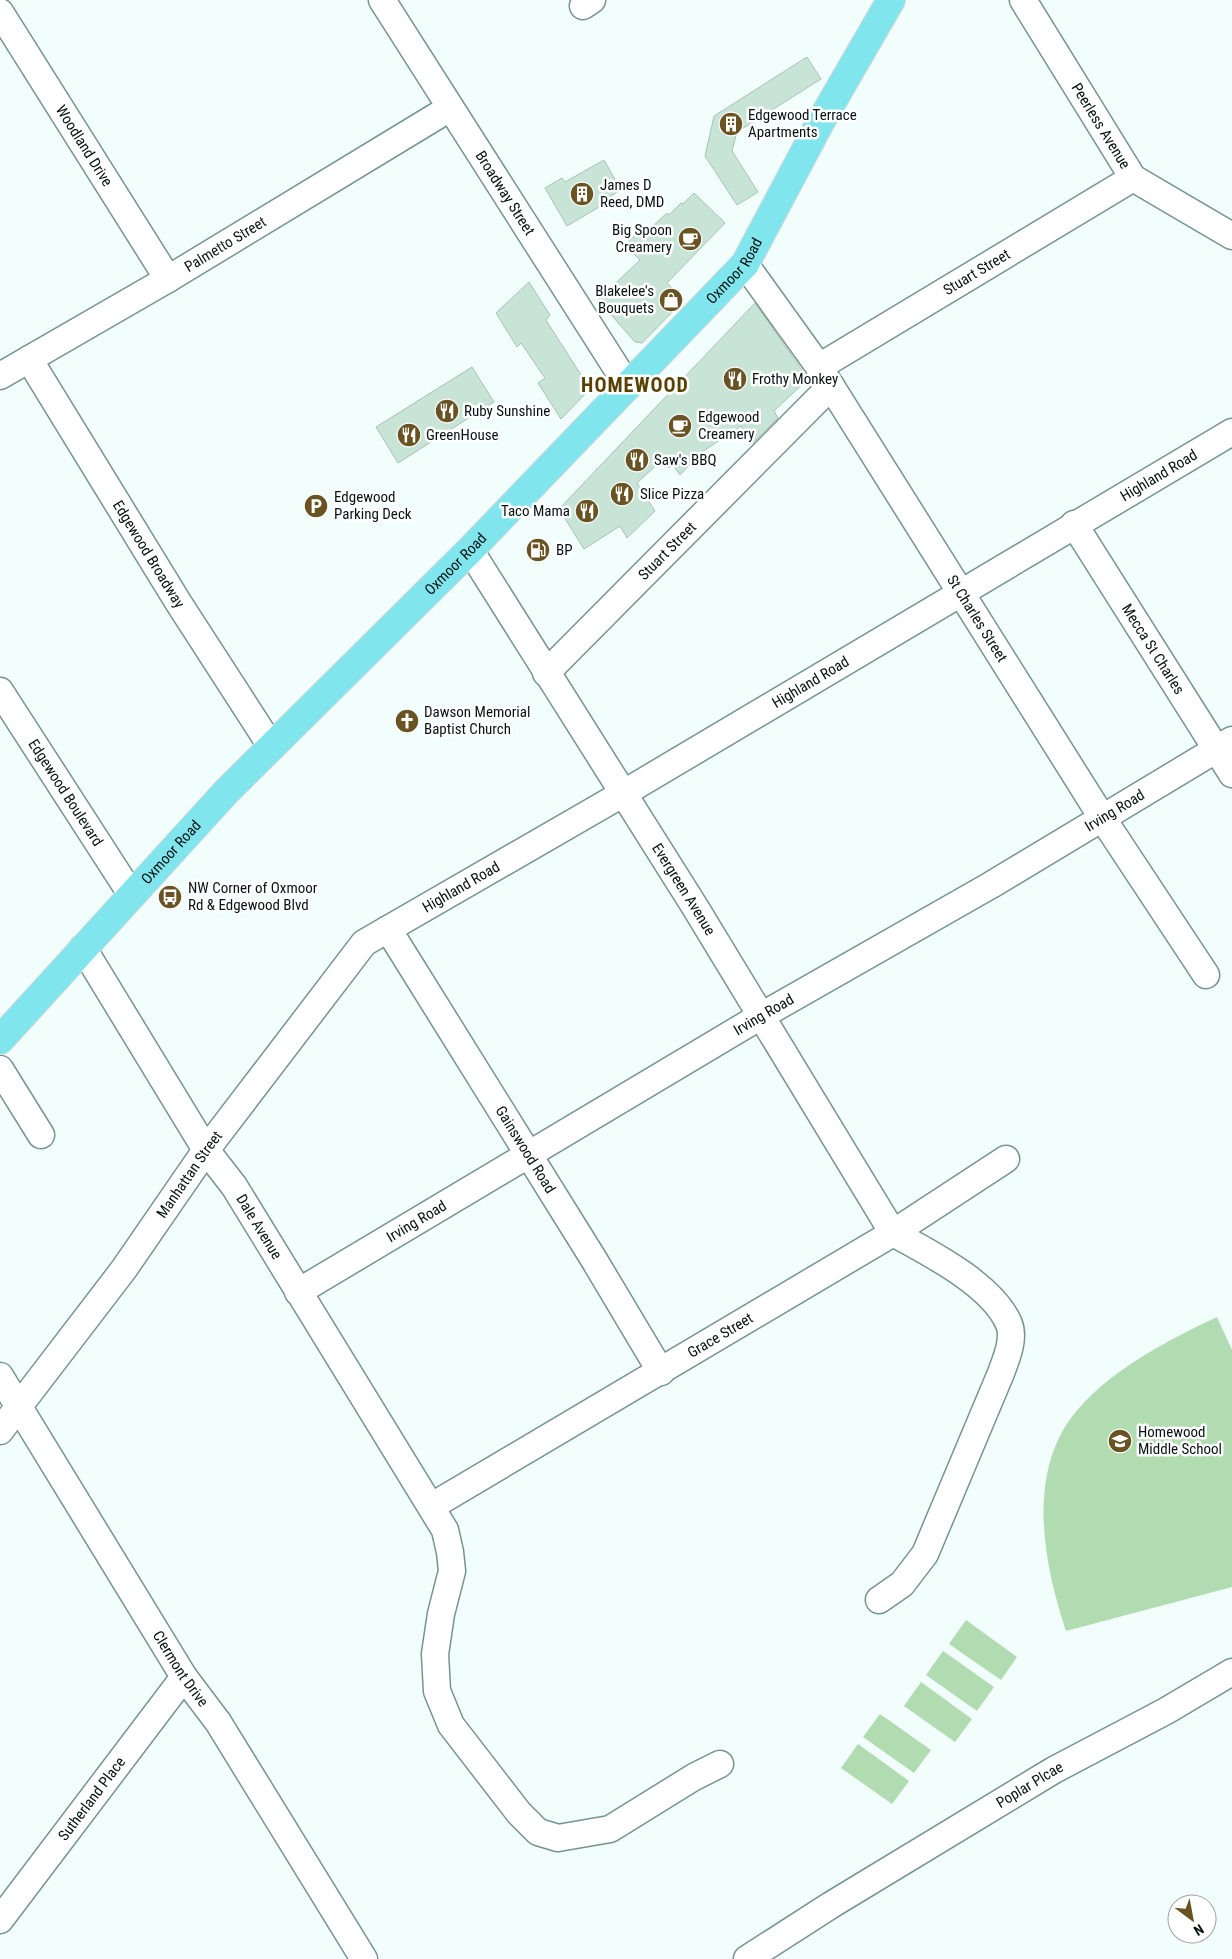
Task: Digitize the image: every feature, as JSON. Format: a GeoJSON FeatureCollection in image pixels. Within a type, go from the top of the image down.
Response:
{"type":"FeatureCollection","features":[{"type":"Feature","properties":{"kind":"main road","name":"Oxmoor Road"},"geometry":{"type":"LineString","coordinates":[[0,1040],[131,894],[271,746],[470,550],[745,264],[821,121],[891,0]]}},
{"type":"Feature","properties":{"kind":"street","name":"Broadway Street"},"geometry":{"type":"LineString","coordinates":[[382,0],[628,386]]}},
{"type":"Feature","properties":{"kind":"street","name":"Peerless Avenue"},"geometry":{"type":"LineString","coordinates":[[1023,0],[1133,178],[1232,236]]}},
{"type":"Feature","properties":{"kind":"street","name":"Woodland Drive"},"geometry":{"type":"LineString","coordinates":[[0,12],[168,279]]}},
{"type":"Feature","properties":{"kind":"street","name":"Palmetto Street"},"geometry":{"type":"LineString","coordinates":[[0,376],[168,279],[450,108]]}},
{"type":"Feature","properties":{"kind":"street","name":"Stuart Street"},"geometry":{"type":"LineString","coordinates":[[546,673],[825,376],[1133,178]]}},
{"type":"Feature","properties":{"kind":"street","name":"St Charles Street"},"geometry":{"type":"LineString","coordinates":[[745,264],[825,376],[1103,819],[1206,975]]}},
{"type":"Feature","properties":{"kind":"street","name":"Edgewood Broadway"},"geometry":{"type":"LineString","coordinates":[[29,359],[178,602],[271,746]]}},
{"type":"Feature","properties":{"kind":"street","name":"Highland Road"},"geometry":{"type":"LineString","coordinates":[[388,929],[624,793],[1074,524],[1232,432]]}},
{"type":"Feature","properties":{"kind":"street","name":"Mecca St Charles"},"geometry":{"type":"LineString","coordinates":[[1074,524],[1224,745],[1232,774]]}},
{"type":"Feature","properties":{"kind":"street","name":"Evergreen Avenue"},"geometry":{"type":"LineString","coordinates":[[470,550],[546,673],[696,906],[892,1233]]}},
{"type":"Feature","properties":{"kind":"street","name":"Edgewood Boulevard"},"geometry":{"type":"LineString","coordinates":[[0,691],[131,894]]}},
{"type":"Feature","properties":{"kind":"street","name":"Irving Road"},"geometry":{"type":"LineString","coordinates":[[298,1292],[527,1154],[761,1016],[1103,819],[1224,745]]}},
{"type":"Feature","properties":{"kind":"street","name":"Manhattan Street"},"geometry":{"type":"LineString","coordinates":[[0,1431],[124,1269],[206,1150],[364,943],[388,929]]}},
{"type":"Feature","properties":{"kind":"street","name":"Gainswood Road"},"geometry":{"type":"LineString","coordinates":[[388,929],[593,1258],[661,1372]]}},
{"type":"Feature","properties":{"kind":"street","name":"Dale Avenue"},"geometry":{"type":"LineString","coordinates":[[83,948],[206,1150],[234,1186],[432,1506],[444,1530],[450,1552],[452,1571],[441,1614],[435,1654],[437,1690],[451,1725],[519,1813],[538,1832],[558,1838],[610,1829],[694,1777],[720,1764]]}},
{"type":"Feature","properties":{"kind":"street"},"geometry":{"type":"LineString","coordinates":[[0,1069],[41,1135]]}},
{"type":"Feature","properties":{"kind":"street","name":"Grace Street"},"geometry":{"type":"LineString","coordinates":[[432,1506],[661,1372],[892,1233],[1006,1159]]}},
{"type":"Feature","properties":{"kind":"street"},"geometry":{"type":"LineString","coordinates":[[879,1600],[902,1584],[925,1554],[1009,1348],[1010,1326],[999,1307],[969,1279],[940,1258],[892,1233]]}},
{"type":"Feature","properties":{"kind":"street","name":"Clermont Drive"},"geometry":{"type":"LineString","coordinates":[[0,1376],[184,1677],[218,1722],[285,1834],[364,1959]]}},
{"type":"Feature","properties":{"kind":"street","name":"Poplar Plcae"},"geometry":{"type":"LineString","coordinates":[[748,1959],[831,1905],[1054,1770],[1166,1711],[1232,1672]]}},
{"type":"Feature","properties":{"kind":"street","name":"Sutherland Place"},"geometry":{"type":"LineString","coordinates":[[0,1920],[184,1677]]}},
{"type":"Feature","properties":{"kind":"green space"},"geometry":{"type":"Polygon","coordinates":[[[1217,1317],[1232,1350],[1232,1587],[1066,1631],[1051,1578],[1044,1522],[1044,1494],[1049,1467],[1057,1442],[1071,1418],[1101,1386],[1158,1347],[1217,1317]]]}},
{"type":"Feature","properties":{"kind":"green space"},"geometry":{"type":"Polygon","coordinates":[[[966,1620],[1017,1657],[1001,1680],[949,1644],[966,1620]]]}},
{"type":"Feature","properties":{"kind":"green space"},"geometry":{"type":"Polygon","coordinates":[[[943,1651],[994,1687],[977,1711],[926,1675],[943,1651]]]}},
{"type":"Feature","properties":{"kind":"green space"},"geometry":{"type":"Polygon","coordinates":[[[921,1682],[972,1719],[955,1742],[904,1706],[921,1682]]]}},
{"type":"Feature","properties":{"kind":"green space"},"geometry":{"type":"Polygon","coordinates":[[[880,1714],[931,1750],[914,1773],[863,1737],[880,1714]]]}},
{"type":"Feature","properties":{"kind":"green space"},"geometry":{"type":"Polygon","coordinates":[[[858,1744],[909,1781],[892,1804],[841,1768],[858,1744]]]}},
{"type":"Feature","properties":{"kind":"building","name":"Edgewood Terrace Apartments"},"geometry":{"type":"Polygon","coordinates":[[[807,57],[821,79],[737,132],[732,151],[758,192],[737,205],[705,156],[714,116],[807,57]]]}},
{"type":"Feature","properties":{"kind":"building","name":"James D Reed, DMD"},"geometry":{"type":"Polygon","coordinates":[[[604,160],[621,190],[609,197],[611,200],[567,226],[545,188],[562,178],[565,182],[604,160]]]}},
{"type":"Feature","properties":{"kind":"building"},"geometry":{"type":"Polygon","coordinates":[[[694,193],[725,223],[667,283],[684,300],[642,343],[635,342],[598,300],[640,260],[625,245],[638,232],[642,236],[667,213],[669,215],[694,193]]]}},
{"type":"Feature","properties":{"kind":"building"},"geometry":{"type":"Polygon","coordinates":[[[529,282],[550,315],[546,320],[590,389],[561,419],[538,383],[545,378],[521,343],[517,347],[496,313],[529,282]]]}},
{"type":"Feature","properties":{"kind":"building"},"geometry":{"type":"Polygon","coordinates":[[[755,303],[808,379],[774,411],[778,418],[753,443],[741,426],[699,454],[680,475],[672,464],[669,468],[663,459],[637,483],[655,511],[627,538],[620,526],[584,549],[559,509],[755,303]]]}},
{"type":"Feature","properties":{"kind":"building"},"geometry":{"type":"Polygon","coordinates":[[[472,367],[494,402],[398,463],[376,427],[472,367]]]}},
{"type":"Feature","properties":{"kind":"place","name":"Edgewood Terrace Apartments"},"geometry":{"type":"Point","coordinates":[731,124]}},
{"type":"Feature","properties":{"kind":"place","name":"James D Reed, DMD"},"geometry":{"type":"Point","coordinates":[582,194]}},
{"type":"Feature","properties":{"kind":"place","name":"Big Spoon Creamery"},"geometry":{"type":"Point","coordinates":[690,239]}},
{"type":"Feature","properties":{"kind":"place","name":"Blakelee's Bouquets"},"geometry":{"type":"Point","coordinates":[671,300]}},
{"type":"Feature","properties":{"kind":"place","name":"Frothy Monkey"},"geometry":{"type":"Point","coordinates":[735,379]}},
{"type":"Feature","properties":{"kind":"place","name":"Ruby Sunshine"},"geometry":{"type":"Point","coordinates":[447,411]}},
{"type":"Feature","properties":{"kind":"place","name":"Edgewood Creamery"},"geometry":{"type":"Point","coordinates":[680,426]}},
{"type":"Feature","properties":{"kind":"place","name":"GreenHouse"},"geometry":{"type":"Point","coordinates":[409,435]}},
{"type":"Feature","properties":{"kind":"place","name":"Saw's BBQ"},"geometry":{"type":"Point","coordinates":[637,460]}},
{"type":"Feature","properties":{"kind":"place","name":"Slice Pizza"},"geometry":{"type":"Point","coordinates":[622,494]}},
{"type":"Feature","properties":{"kind":"place","name":"Edgewood Parking Deck"},"geometry":{"type":"Point","coordinates":[316,506]}},
{"type":"Feature","properties":{"kind":"place","name":"Taco Mama"},"geometry":{"type":"Point","coordinates":[587,511]}},
{"type":"Feature","properties":{"kind":"place","name":"BP"},"geometry":{"type":"Point","coordinates":[538,550]}},
{"type":"Feature","properties":{"kind":"place","name":"Dawson Memorial Baptist Church"},"geometry":{"type":"Point","coordinates":[407,721]}},
{"type":"Feature","properties":{"kind":"place","name":"NW Corner of Oxmoor Rd & Edgewood Blvd"},"geometry":{"type":"Point","coordinates":[170,897]}},
{"type":"Feature","properties":{"kind":"place","name":"Homewood Middle School"},"geometry":{"type":"Point","coordinates":[1120,1441]}},
{"type":"Feature","properties":{"kind":"district","name":"HOMEWOOD"},"geometry":{"type":"Point","coordinates":[635,385]}}]}
